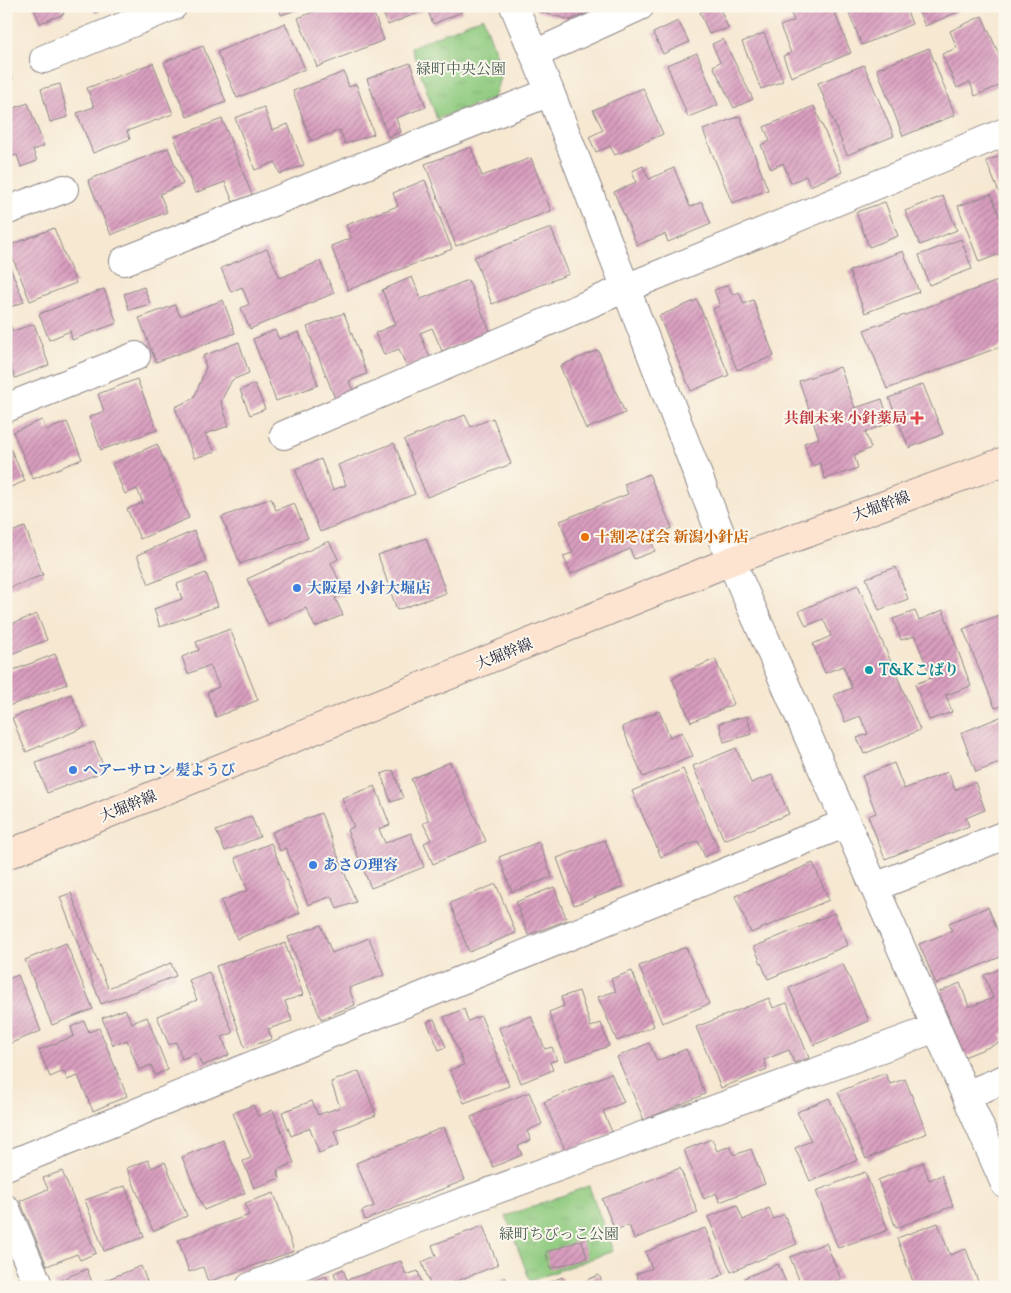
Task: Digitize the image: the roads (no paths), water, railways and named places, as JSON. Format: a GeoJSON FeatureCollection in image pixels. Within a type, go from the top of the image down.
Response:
{"type":"FeatureCollection","features":[{"type":"Feature","properties":{"kind":"street"},"geometry":{"type":"LineString","coordinates":[[44,59],[174,6]]}},
{"type":"Feature","properties":{"kind":"street"},"geometry":{"type":"LineString","coordinates":[[514,6],[550,92],[731,561],[1005,1184]]}},
{"type":"Feature","properties":{"kind":"street"},"geometry":{"type":"LineString","coordinates":[[534,54],[640,6]]}},
{"type":"Feature","properties":{"kind":"street"},"geometry":{"type":"LineString","coordinates":[[124,261],[550,92]]}},
{"type":"Feature","properties":{"kind":"street"},"geometry":{"type":"LineString","coordinates":[[284,436],[626,288],[1005,132]]}},
{"type":"Feature","properties":{"kind":"street"},"geometry":{"type":"LineString","coordinates":[[6,211],[64,189]]}},
{"type":"Feature","properties":{"kind":"street"},"geometry":{"type":"LineString","coordinates":[[6,408],[136,356]]}},
{"type":"Feature","properties":{"kind":"street","name":"大堀幹線"},"geometry":{"type":"LineString","coordinates":[[6,855],[731,561],[1005,461]]}},
{"type":"Feature","properties":{"kind":"street"},"geometry":{"type":"LineString","coordinates":[[6,1166],[846,823]]}},
{"type":"Feature","properties":{"kind":"street"},"geometry":{"type":"LineString","coordinates":[[875,887],[1005,835]]}},
{"type":"Feature","properties":{"kind":"street"},"geometry":{"type":"LineString","coordinates":[[250,1287],[408,1222],[936,1028]]}},
{"type":"Feature","properties":{"kind":"street"},"geometry":{"type":"LineString","coordinates":[[966,1095],[1005,1079]]}},
{"type":"Feature","properties":{"kind":"street"},"geometry":{"type":"LineString","coordinates":[[6,1209],[39,1287]]}},
{"type":"Feature","properties":{"kind":"place","name":"共創未来 小針薬局"},"geometry":{"type":"Point","coordinates":[917,418]}},
{"type":"Feature","properties":{"kind":"place","name":"十割そば会 新潟小針店"},"geometry":{"type":"Point","coordinates":[585,537]}},
{"type":"Feature","properties":{"kind":"place","name":"大阪屋 小針大堀店"},"geometry":{"type":"Point","coordinates":[297,588]}},
{"type":"Feature","properties":{"kind":"place","name":"T&Kこばり"},"geometry":{"type":"Point","coordinates":[869,670]}},
{"type":"Feature","properties":{"kind":"place","name":"ヘアーサロン 髪ようび"},"geometry":{"type":"Point","coordinates":[73,770]}},
{"type":"Feature","properties":{"kind":"place","name":"あさの理容"},"geometry":{"type":"Point","coordinates":[313,865]}},
{"type":"Feature","properties":{"kind":"park label","name":"緑町中央公園"},"geometry":{"type":"Point","coordinates":[461,69]}},
{"type":"Feature","properties":{"kind":"park label","name":"緑町ちびっこ公園"},"geometry":{"type":"Point","coordinates":[559,1234]}}]}
